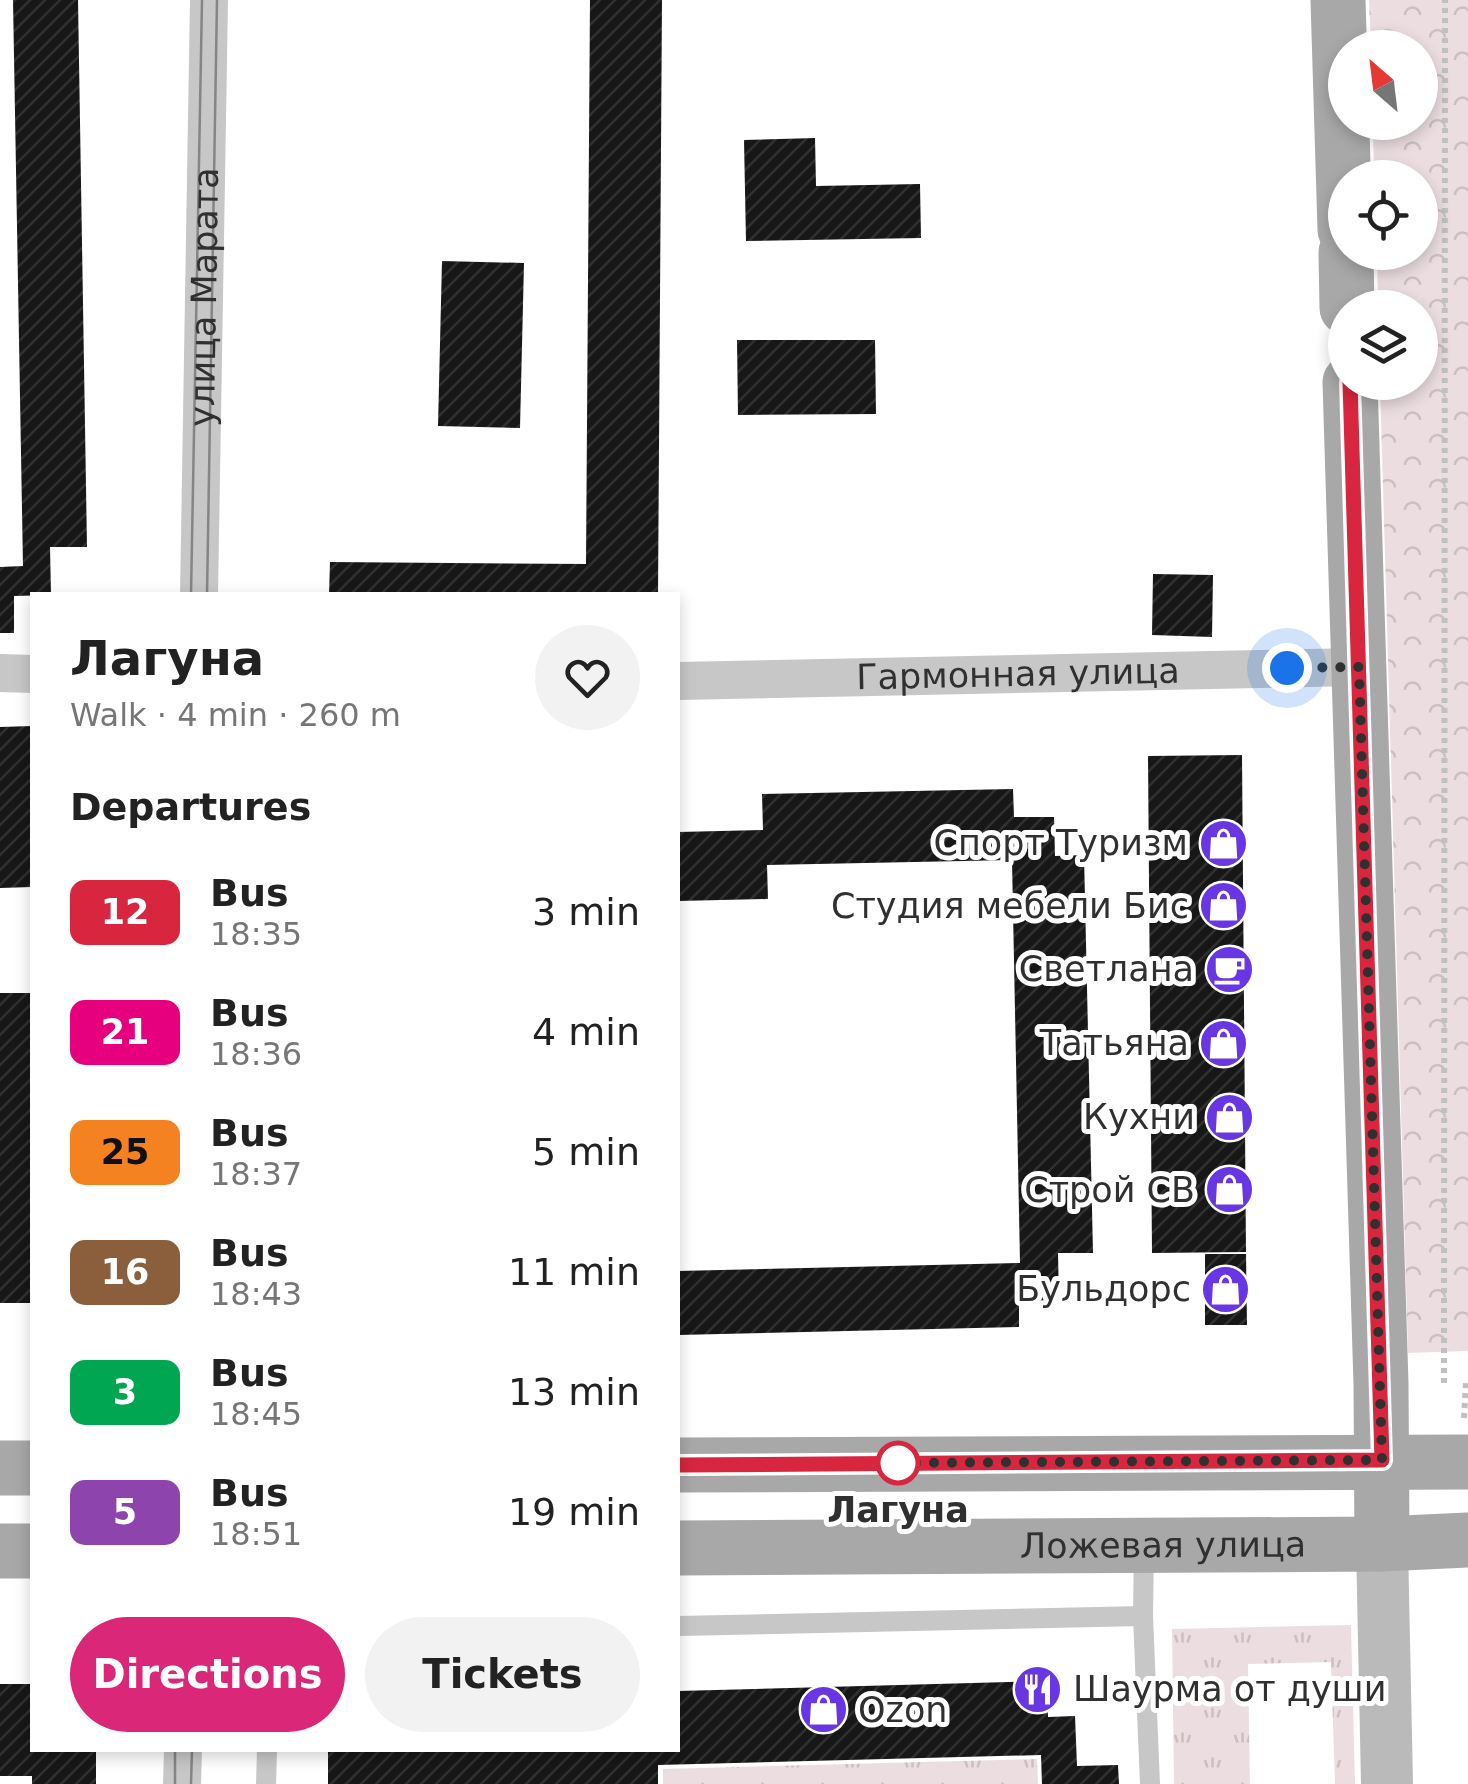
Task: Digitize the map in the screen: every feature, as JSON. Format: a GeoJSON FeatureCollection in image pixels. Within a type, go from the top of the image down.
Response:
{"type":"FeatureCollection","features":[{"type":"Feature","properties":{"kind":"main road"},"geometry":{"type":"LineString","coordinates":[[1338,0],[1343,160]]}},
{"type":"Feature","properties":{"kind":"main road"},"geometry":{"type":"LineString","coordinates":[[1351,400],[1382,1460],[1387,1784]]}},
{"type":"Feature","properties":{"kind":"main road"},"geometry":{"type":"LineString","coordinates":[[680,1464],[1382,1460],[1466,1448]]}},
{"type":"Feature","properties":{"kind":"main road"},"geometry":{"type":"LineString","coordinates":[[0,1468],[30,1468]]}},
{"type":"Feature","properties":{"kind":"main road","name":"Ложевая улица"},"geometry":{"type":"LineString","coordinates":[[680,1548],[1382,1544],[1468,1540]]}},
{"type":"Feature","properties":{"kind":"main road"},"geometry":{"type":"LineString","coordinates":[[0,1551],[30,1550]]}},
{"type":"Feature","properties":{"kind":"street","name":"улица Марата"},"geometry":{"type":"LineString","coordinates":[[199,592],[209,0]]}},
{"type":"Feature","properties":{"kind":"street","name":"Гармонная улица"},"geometry":{"type":"LineString","coordinates":[[680,681],[1359,667]]}},
{"type":"Feature","properties":{"kind":"street"},"geometry":{"type":"LineString","coordinates":[[0,674],[30,674]]}},
{"type":"Feature","properties":{"kind":"street"},"geometry":{"type":"LineString","coordinates":[[182,1752],[182,1784]]}},
{"type":"Feature","properties":{"kind":"lane"},"geometry":{"type":"LineString","coordinates":[[1144,1546],[1150,1784]]}},
{"type":"Feature","properties":{"kind":"lane"},"geometry":{"type":"LineString","coordinates":[[680,1626],[1144,1616]]}},
{"type":"Feature","properties":{"kind":"lane"},"geometry":{"type":"LineString","coordinates":[[266,1784],[268,1752]]}},
{"type":"Feature","properties":{"kind":"path"},"geometry":{"type":"LineString","coordinates":[[1444,1383],[1445,0]]}},
{"type":"Feature","properties":{"kind":"path"},"geometry":{"type":"LineString","coordinates":[[1466,1382],[1466,1448]]}},
{"type":"Feature","properties":{"kind":"green space"},"geometry":{"type":"Polygon","coordinates":[[[1369,0],[1468,0],[1468,1351],[1408,1353],[1380,400],[1438,400],[1438,290],[1378,290],[1377,270],[1438,270],[1438,160],[1374,160],[1373,140],[1438,140],[1438,30],[1370,30],[1369,0]]]}},
{"type":"Feature","properties":{"kind":"green space"},"geometry":{"type":"Polygon","coordinates":[[[1351,1625],[1355,1784],[1335,1784],[1331,1662],[1248,1664],[1250,1784],[1174,1784],[1172,1629],[1351,1625]]]}},
{"type":"Feature","properties":{"kind":"green space"},"geometry":{"type":"Polygon","coordinates":[[[1037,1759],[1038,1784],[663,1784],[663,1769],[1037,1759]]]}},
{"type":"Feature","properties":{"kind":"building"},"geometry":{"type":"Polygon","coordinates":[[[13,0],[78,0],[87,547],[50,547],[51,592],[14,596],[14,633],[0,633],[0,567],[23,566],[13,0]]]}},
{"type":"Feature","properties":{"kind":"building"},"geometry":{"type":"Polygon","coordinates":[[[590,0],[662,0],[658,592],[329,592],[330,562],[586,564],[590,0]]]}},
{"type":"Feature","properties":{"kind":"building"},"geometry":{"type":"Polygon","coordinates":[[[815,138],[816,186],[920,184],[921,238],[746,241],[744,140],[815,138]]]}},
{"type":"Feature","properties":{"kind":"building"},"geometry":{"type":"Polygon","coordinates":[[[442,261],[524,263],[520,428],[438,426],[442,261]]]}},
{"type":"Feature","properties":{"kind":"building"},"geometry":{"type":"Polygon","coordinates":[[[737,340],[875,340],[876,414],[738,415],[737,340]]]}},
{"type":"Feature","properties":{"kind":"building"},"geometry":{"type":"Polygon","coordinates":[[[1153,574],[1213,575],[1212,637],[1152,635],[1153,574]]]}},
{"type":"Feature","properties":{"kind":"building"},"geometry":{"type":"Polygon","coordinates":[[[30,726],[30,887],[0,888],[0,727],[30,726]]]}},
{"type":"Feature","properties":{"kind":"building"},"geometry":{"type":"Polygon","coordinates":[[[1242,755],[1246,1252],[1152,1253],[1148,756],[1242,755]]]}},
{"type":"Feature","properties":{"kind":"building"},"geometry":{"type":"Polygon","coordinates":[[[1013,789],[1014,817],[1054,817],[1055,856],[1084,855],[1093,1253],[1058,1253],[1059,1301],[1019,1301],[1019,1327],[680,1335],[680,1271],[1020,1263],[1012,860],[767,865],[768,899],[680,901],[680,832],[763,830],[762,794],[1013,789]]]}},
{"type":"Feature","properties":{"kind":"building"},"geometry":{"type":"Polygon","coordinates":[[[0,993],[30,993],[30,1303],[0,1303],[0,993]]]}},
{"type":"Feature","properties":{"kind":"building","name":"Бульдорс"},"geometry":{"type":"Polygon","coordinates":[[[1205,1254],[1246,1254],[1247,1325],[1205,1325],[1205,1254]]]}},
{"type":"Feature","properties":{"kind":"building"},"geometry":{"type":"Polygon","coordinates":[[[1047,1681],[1048,1717],[1075,1716],[1077,1766],[1118,1765],[1119,1784],[1042,1784],[1041,1755],[658,1765],[658,1784],[328,1784],[328,1752],[680,1752],[680,1691],[1047,1681]]]}},
{"type":"Feature","properties":{"kind":"building"},"geometry":{"type":"Polygon","coordinates":[[[0,1684],[30,1684],[30,1752],[96,1752],[96,1784],[32,1784],[32,1776],[0,1776],[0,1684]]]}},
{"type":"Feature","properties":{"kind":"tram line"},"geometry":{"type":"LineString","coordinates":[[191,592],[202,0]]}},
{"type":"Feature","properties":{"kind":"tram line"},"geometry":{"type":"LineString","coordinates":[[207,592],[217,0]]}},
{"type":"Feature","properties":{"kind":"tram line"},"geometry":{"type":"LineString","coordinates":[[175,1752],[175,1784]]}},
{"type":"Feature","properties":{"kind":"tram line"},"geometry":{"type":"LineString","coordinates":[[191,1784],[192,1752]]}},
{"type":"Feature","properties":{"kind":"bus line","name":"12"},"geometry":{"type":"LineString","coordinates":[[680,1465],[1382,1460],[1351,400]]}},
{"type":"Feature","properties":{"kind":"place","name":"Спорт Туризм"},"geometry":{"type":"Point","coordinates":[1223,843]}},
{"type":"Feature","properties":{"kind":"place","name":"Студия мебели Бис"},"geometry":{"type":"Point","coordinates":[1224,906]}},
{"type":"Feature","properties":{"kind":"place","name":"Светлана"},"geometry":{"type":"Point","coordinates":[1229,969]}},
{"type":"Feature","properties":{"kind":"place","name":"Татьяна"},"geometry":{"type":"Point","coordinates":[1224,1043]}},
{"type":"Feature","properties":{"kind":"place","name":"Кухни"},"geometry":{"type":"Point","coordinates":[1230,1117]}},
{"type":"Feature","properties":{"kind":"place","name":"Строй СВ"},"geometry":{"type":"Point","coordinates":[1230,1190]}},
{"type":"Feature","properties":{"kind":"place","name":"Бульдорс"},"geometry":{"type":"Point","coordinates":[1226,1289]}},
{"type":"Feature","properties":{"kind":"place","name":"Лагуна"},"geometry":{"type":"Point","coordinates":[898,1463]}},
{"type":"Feature","properties":{"kind":"place","name":"Шаурма от души"},"geometry":{"type":"Point","coordinates":[1038,1689]}},
{"type":"Feature","properties":{"kind":"place","name":"Ozon"},"geometry":{"type":"Point","coordinates":[823,1710]}},
{"type":"Feature","properties":{"kind":"route"},"geometry":{"type":"LineString","coordinates":[[898,1463],[1382,1460],[1359,667],[1287,668]]}}]}
